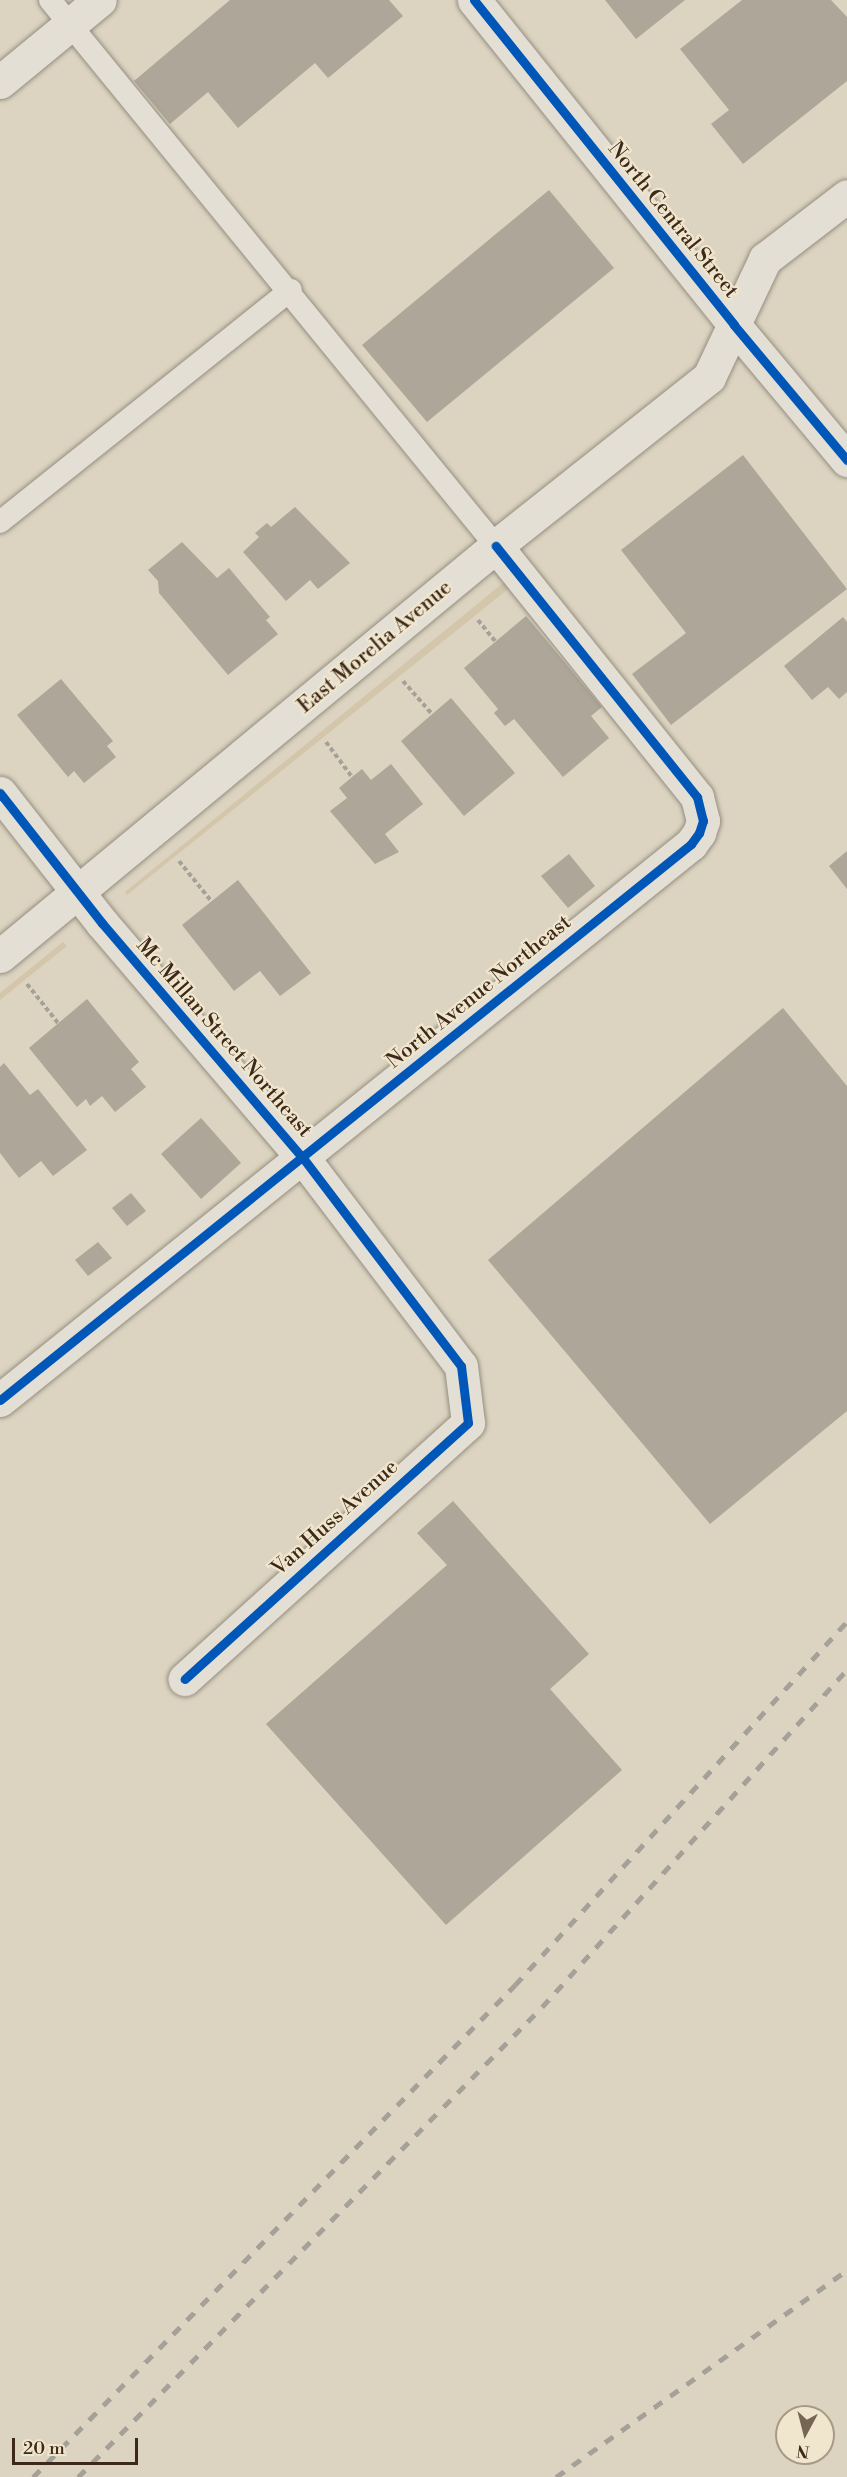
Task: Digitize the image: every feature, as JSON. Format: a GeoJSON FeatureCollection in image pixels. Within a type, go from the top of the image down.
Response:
{"type":"FeatureCollection","features":[{"type":"Feature","properties":{"kind":"street"},"geometry":{"type":"LineString","coordinates":[[0,82],[60,12],[100,0]]}},
{"type":"Feature","properties":{"kind":"street","name":"North Central Street"},"geometry":{"type":"LineString","coordinates":[[474,0],[734,325],[847,460]]}},
{"type":"Feature","properties":{"kind":"street","name":"East Morelia Avenue"},"geometry":{"type":"LineString","coordinates":[[0,956],[496,546],[708,377],[765,259],[847,196]]}},
{"type":"Feature","properties":{"kind":"street","name":"North Avenue Northeast"},"geometry":{"type":"LineString","coordinates":[[0,1400],[690,844],[703,821],[698,797],[496,546]]}},
{"type":"Feature","properties":{"kind":"street","name":"Mc Millan Street Northeast"},"geometry":{"type":"LineString","coordinates":[[0,793],[78,893],[303,1158],[461,1366]]}},
{"type":"Feature","properties":{"kind":"street","name":"Van Huss Avenue"},"geometry":{"type":"LineString","coordinates":[[185,1679],[468,1423],[461,1366]]}},
{"type":"Feature","properties":{"kind":"lane"},"geometry":{"type":"LineString","coordinates":[[60,12],[291,290],[496,546]]}},
{"type":"Feature","properties":{"kind":"lane"},"geometry":{"type":"LineString","coordinates":[[0,522],[291,290]]}},
{"type":"Feature","properties":{"kind":"path"},"geometry":{"type":"LineString","coordinates":[[478,620],[495,641]]}},
{"type":"Feature","properties":{"kind":"path"},"geometry":{"type":"LineString","coordinates":[[403,681],[432,714]]}},
{"type":"Feature","properties":{"kind":"path"},"geometry":{"type":"LineString","coordinates":[[326,742],[352,777]]}},
{"type":"Feature","properties":{"kind":"path"},"geometry":{"type":"LineString","coordinates":[[178,861],[212,902]]}},
{"type":"Feature","properties":{"kind":"path"},"geometry":{"type":"LineString","coordinates":[[27,984],[58,1023]]}},
{"type":"Feature","properties":{"kind":"shaded area"},"geometry":{"type":"Polygon","coordinates":[[[503,583],[513,585],[127,895],[125,892],[503,583]]]}},
{"type":"Feature","properties":{"kind":"shaded area"},"geometry":{"type":"Polygon","coordinates":[[[63,942],[67,946],[0,1000],[0,993],[63,942]]]}},
{"type":"Feature","properties":{"kind":"building"},"geometry":{"type":"Polygon","coordinates":[[[230,0],[389,0],[403,16],[328,78],[315,63],[238,128],[208,92],[170,124],[134,81],[230,0]]]}},
{"type":"Feature","properties":{"kind":"building"},"geometry":{"type":"Polygon","coordinates":[[[605,0],[685,0],[636,39],[605,0]]]}},
{"type":"Feature","properties":{"kind":"building"},"geometry":{"type":"Polygon","coordinates":[[[742,0],[831,0],[847,17],[847,81],[743,164],[711,124],[729,110],[680,49],[742,0]]]}},
{"type":"Feature","properties":{"kind":"building"},"geometry":{"type":"Polygon","coordinates":[[[549,190],[614,268],[427,422],[362,345],[549,190]]]}},
{"type":"Feature","properties":{"kind":"building"},"geometry":{"type":"Polygon","coordinates":[[[743,455],[847,589],[671,725],[632,674],[686,633],[621,550],[743,455]]]}},
{"type":"Feature","properties":{"kind":"building"},"geometry":{"type":"Polygon","coordinates":[[[295,507],[350,563],[318,589],[310,580],[286,601],[243,552],[259,537],[255,533],[267,523],[271,527],[295,507]]]}},
{"type":"Feature","properties":{"kind":"building"},"geometry":{"type":"Polygon","coordinates":[[[182,542],[217,578],[229,568],[270,617],[266,620],[278,634],[228,675],[159,593],[158,581],[148,570],[182,542]]]}},
{"type":"Feature","properties":{"kind":"building"},"geometry":{"type":"Polygon","coordinates":[[[526,616],[602,707],[591,716],[609,738],[563,777],[514,719],[505,726],[494,713],[498,709],[464,668],[526,616]]]}},
{"type":"Feature","properties":{"kind":"building"},"geometry":{"type":"Polygon","coordinates":[[[843,617],[847,622],[847,692],[839,699],[828,687],[812,700],[784,666],[843,617]]]}},
{"type":"Feature","properties":{"kind":"building"},"geometry":{"type":"Polygon","coordinates":[[[61,679],[113,741],[107,746],[116,757],[84,783],[74,771],[68,777],[17,715],[61,679]]]}},
{"type":"Feature","properties":{"kind":"building"},"geometry":{"type":"Polygon","coordinates":[[[451,698],[515,773],[464,816],[401,741],[451,698]]]}},
{"type":"Feature","properties":{"kind":"building"},"geometry":{"type":"Polygon","coordinates":[[[391,764],[423,804],[385,834],[399,852],[375,864],[330,811],[347,798],[339,788],[362,769],[371,780],[391,764]]]}},
{"type":"Feature","properties":{"kind":"building"},"geometry":{"type":"Polygon","coordinates":[[[847,851],[847,889],[829,866],[847,851]]]}},
{"type":"Feature","properties":{"kind":"building"},"geometry":{"type":"Polygon","coordinates":[[[569,854],[595,886],[568,908],[541,876],[569,854]]]}},
{"type":"Feature","properties":{"kind":"building"},"geometry":{"type":"Polygon","coordinates":[[[238,880],[311,973],[280,996],[260,971],[234,991],[182,925],[238,880]]]}},
{"type":"Feature","properties":{"kind":"building"},"geometry":{"type":"Polygon","coordinates":[[[87,999],[139,1062],[131,1069],[146,1087],[115,1112],[102,1096],[90,1106],[86,1099],[77,1107],[29,1048],[87,999]]]}},
{"type":"Feature","properties":{"kind":"building"},"geometry":{"type":"Polygon","coordinates":[[[783,1008],[847,1086],[847,1411],[710,1524],[488,1260],[783,1008]]]}},
{"type":"Feature","properties":{"kind":"building"},"geometry":{"type":"Polygon","coordinates":[[[4,1063],[30,1095],[38,1089],[87,1150],[53,1176],[41,1161],[19,1178],[0,1153],[0,1067],[4,1063]]]}},
{"type":"Feature","properties":{"kind":"building"},"geometry":{"type":"Polygon","coordinates":[[[201,1118],[241,1163],[201,1199],[161,1154],[201,1118]]]}},
{"type":"Feature","properties":{"kind":"building"},"geometry":{"type":"Polygon","coordinates":[[[131,1193],[146,1211],[127,1226],[112,1208],[131,1193]]]}},
{"type":"Feature","properties":{"kind":"building"},"geometry":{"type":"Polygon","coordinates":[[[98,1242],[112,1258],[88,1276],[75,1260],[98,1242]]]}},
{"type":"Feature","properties":{"kind":"building"},"geometry":{"type":"Polygon","coordinates":[[[453,1501],[589,1654],[550,1689],[622,1770],[446,1925],[266,1724],[447,1565],[417,1533],[453,1501]]]}},
{"type":"Feature","properties":{"kind":"railway"},"geometry":{"type":"LineString","coordinates":[[33,2477],[515,1985],[847,1621]]}},
{"type":"Feature","properties":{"kind":"railway"},"geometry":{"type":"LineString","coordinates":[[78,2477],[542,2007],[847,1670]]}},
{"type":"Feature","properties":{"kind":"railway"},"geometry":{"type":"LineString","coordinates":[[556,2477],[847,2270]]}},
{"type":"Feature","properties":{"kind":"cycle path"},"geometry":{"type":"LineString","coordinates":[[474,0],[734,325],[847,460]]}},
{"type":"Feature","properties":{"kind":"cycle path"},"geometry":{"type":"LineString","coordinates":[[0,1400],[691,844],[699,833],[703,821],[697,797],[496,546]]}},
{"type":"Feature","properties":{"kind":"cycle path"},"geometry":{"type":"LineString","coordinates":[[0,793],[102,923],[303,1158],[461,1366],[468,1423],[185,1679]]}}]}
